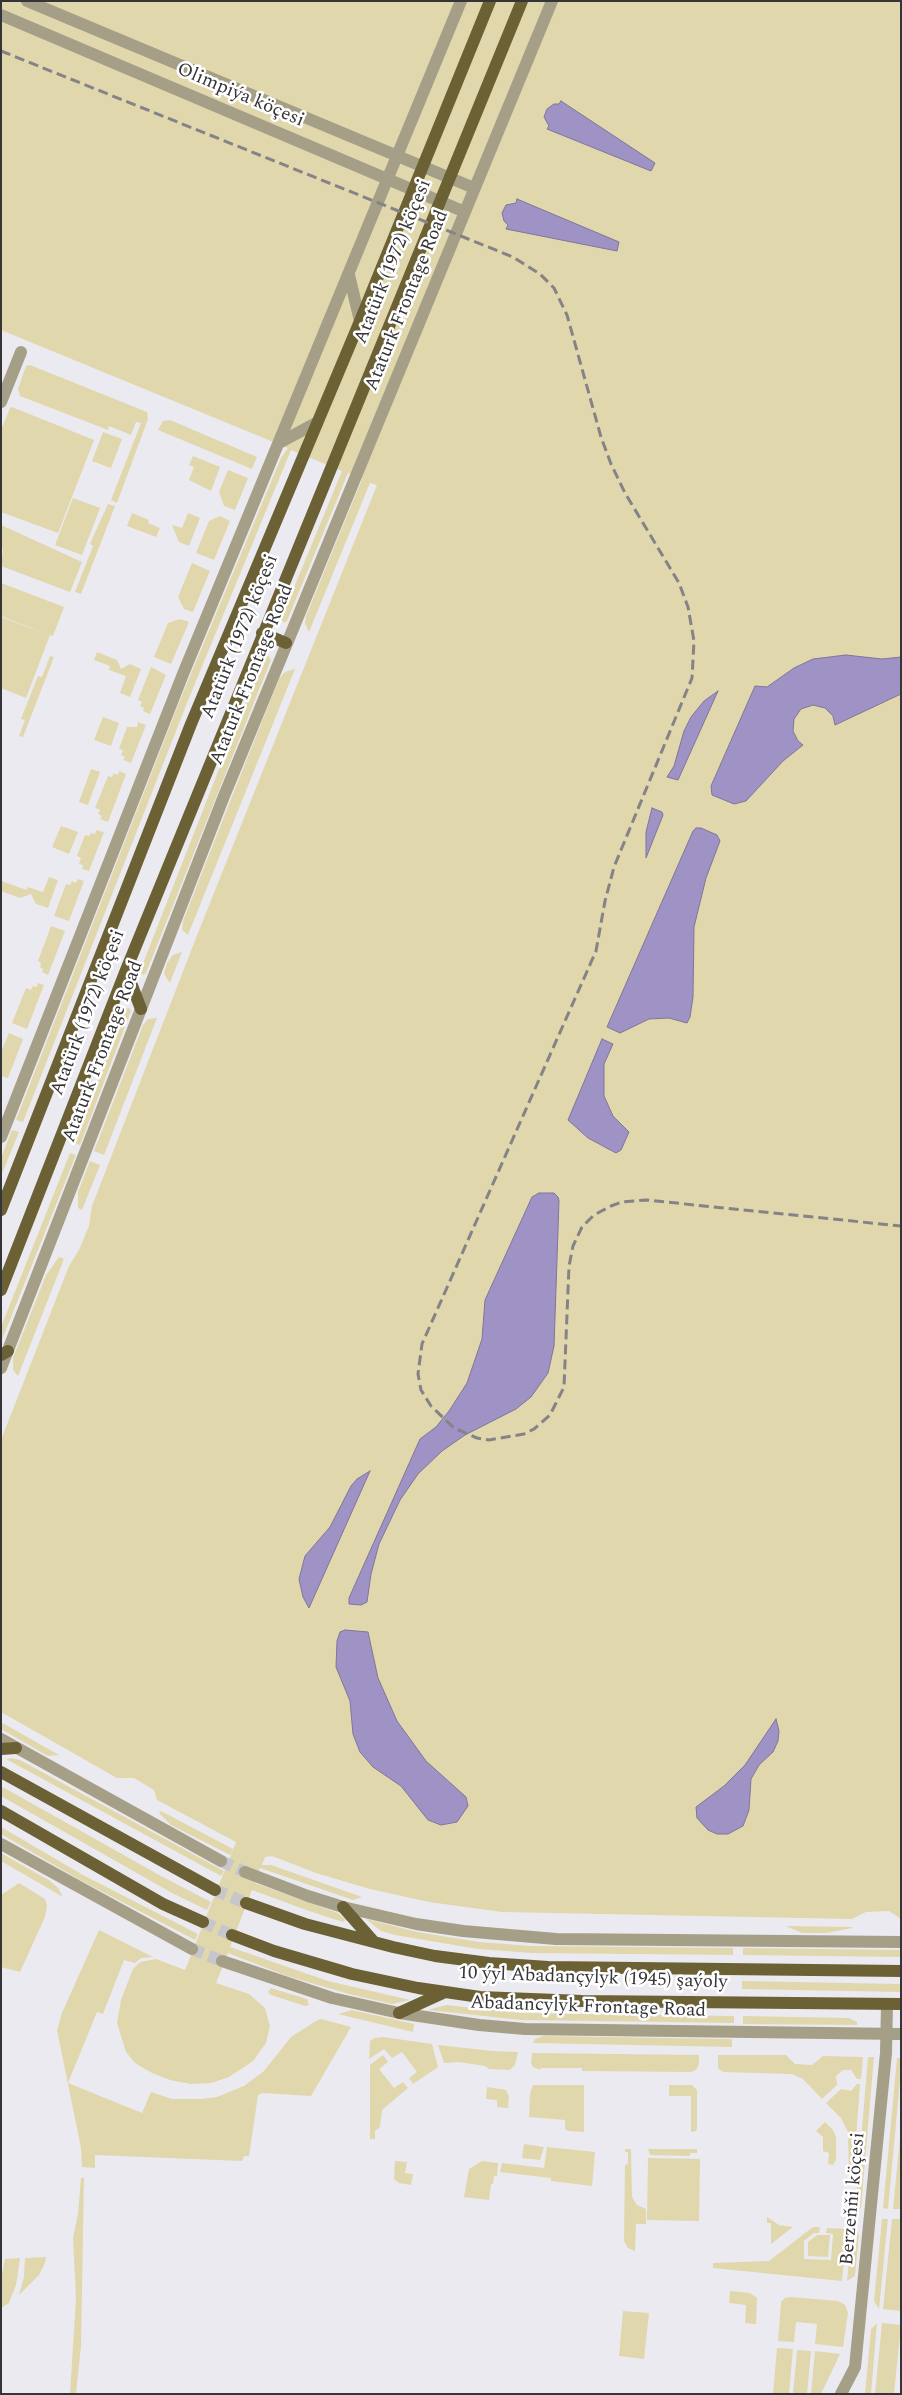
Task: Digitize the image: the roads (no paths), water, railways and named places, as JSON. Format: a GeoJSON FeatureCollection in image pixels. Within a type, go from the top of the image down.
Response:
{"type":"FeatureCollection","features":[{"type":"Feature","properties":{"kind":"main road","name":"Atatürk (1972) köçesi"},"geometry":{"type":"LineString","coordinates":[[1,1210],[191,724],[360,321],[421,166],[490,1]]}},
{"type":"Feature","properties":{"kind":"main road","name":"Atatürk (1972) köçesi"},"geometry":{"type":"LineString","coordinates":[[1,1290],[126,970],[262,633],[522,1]]}},
{"type":"Feature","properties":{"kind":"main road"},"geometry":{"type":"LineString","coordinates":[[262,633],[286,643]]}},
{"type":"Feature","properties":{"kind":"main road"},"geometry":{"type":"LineString","coordinates":[[126,970],[142,1009]]}},
{"type":"Feature","properties":{"kind":"main road"},"geometry":{"type":"LineString","coordinates":[[1,1748],[16,1748]]}},
{"type":"Feature","properties":{"kind":"main road"},"geometry":{"type":"LineString","coordinates":[[1,1772],[215,1890]]}},
{"type":"Feature","properties":{"kind":"main road"},"geometry":{"type":"LineString","coordinates":[[1,1811],[163,1904],[203,1922]]}},
{"type":"Feature","properties":{"kind":"main road","name":"10 ýyl Abadançylyk (1945) şaýoly"},"geometry":{"type":"LineString","coordinates":[[246,1903],[305,1924],[435,1956],[548,1967],[901,1971]]}},
{"type":"Feature","properties":{"kind":"main road"},"geometry":{"type":"LineString","coordinates":[[343,1907],[374,1942]]}},
{"type":"Feature","properties":{"kind":"main road","name":"10 ýyl Abadançylyk (1945) şaýoly"},"geometry":{"type":"LineString","coordinates":[[232,1935],[324,1967],[445,1992],[530,2000],[901,2004]]}},
{"type":"Feature","properties":{"kind":"main road"},"geometry":{"type":"LineString","coordinates":[[399,2013],[445,1992]]}},
{"type":"Feature","properties":{"kind":"street","name":"Olimpiýa köçesi"},"geometry":{"type":"LineString","coordinates":[[27,1],[396,157],[474,188]]}},
{"type":"Feature","properties":{"kind":"street"},"geometry":{"type":"LineString","coordinates":[[1,1137],[172,702],[461,1]]}},
{"type":"Feature","properties":{"kind":"street","name":"Ataturk Frontage Road"},"geometry":{"type":"LineString","coordinates":[[1,1368],[4,1353],[286,643],[552,1]]}},
{"type":"Feature","properties":{"kind":"street","name":"Olimpiýa köçesi"},"geometry":{"type":"LineString","coordinates":[[1,15],[465,212]]}},
{"type":"Feature","properties":{"kind":"street"},"geometry":{"type":"LineString","coordinates":[[349,275],[360,321]]}},
{"type":"Feature","properties":{"kind":"street"},"geometry":{"type":"LineString","coordinates":[[1,402],[21,352]]}},
{"type":"Feature","properties":{"kind":"street"},"geometry":{"type":"LineString","coordinates":[[279,443],[316,423]]}},
{"type":"Feature","properties":{"kind":"street"},"geometry":{"type":"LineString","coordinates":[[1,1739],[221,1861]]}},
{"type":"Feature","properties":{"kind":"street"},"geometry":{"type":"LineString","coordinates":[[1,1844],[192,1949]]}},
{"type":"Feature","properties":{"kind":"street"},"geometry":{"type":"LineString","coordinates":[[245,1872],[343,1907],[435,1927],[523,1937],[901,1942]]}},
{"type":"Feature","properties":{"kind":"street","name":"Abadancylyk Frontage Road"},"geometry":{"type":"LineString","coordinates":[[222,1960],[332,1998],[399,2013],[479,2025],[525,2028],[901,2034]]}},
{"type":"Feature","properties":{"kind":"street","name":"Berzeňňi köçesi"},"geometry":{"type":"LineString","coordinates":[[841,2394],[855,2367],[887,2034],[887,2004]]}},
{"type":"Feature","properties":{"kind":"tunnel"},"geometry":{"type":"LineString","coordinates":[[221,1861],[245,1872]]}},
{"type":"Feature","properties":{"kind":"tunnel"},"geometry":{"type":"LineString","coordinates":[[215,1890],[246,1903]]}},
{"type":"Feature","properties":{"kind":"tunnel"},"geometry":{"type":"LineString","coordinates":[[203,1922],[232,1935]]}},
{"type":"Feature","properties":{"kind":"tunnel"},"geometry":{"type":"LineString","coordinates":[[192,1949],[222,1961]]}},
{"type":"Feature","properties":{"kind":"railway"},"geometry":{"type":"LineString","coordinates":[[1,51],[513,257],[540,274],[554,288],[567,315],[601,437],[611,464],[625,493],[679,583],[688,607],[694,641],[692,678],[614,867],[605,901],[596,951],[422,1344],[418,1374],[421,1390],[431,1406],[454,1428],[477,1438],[489,1440],[524,1434],[534,1429],[550,1415],[564,1387],[569,1266],[573,1246],[582,1227],[594,1215],[611,1206],[622,1202],[646,1200],[901,1226]]}}]}
